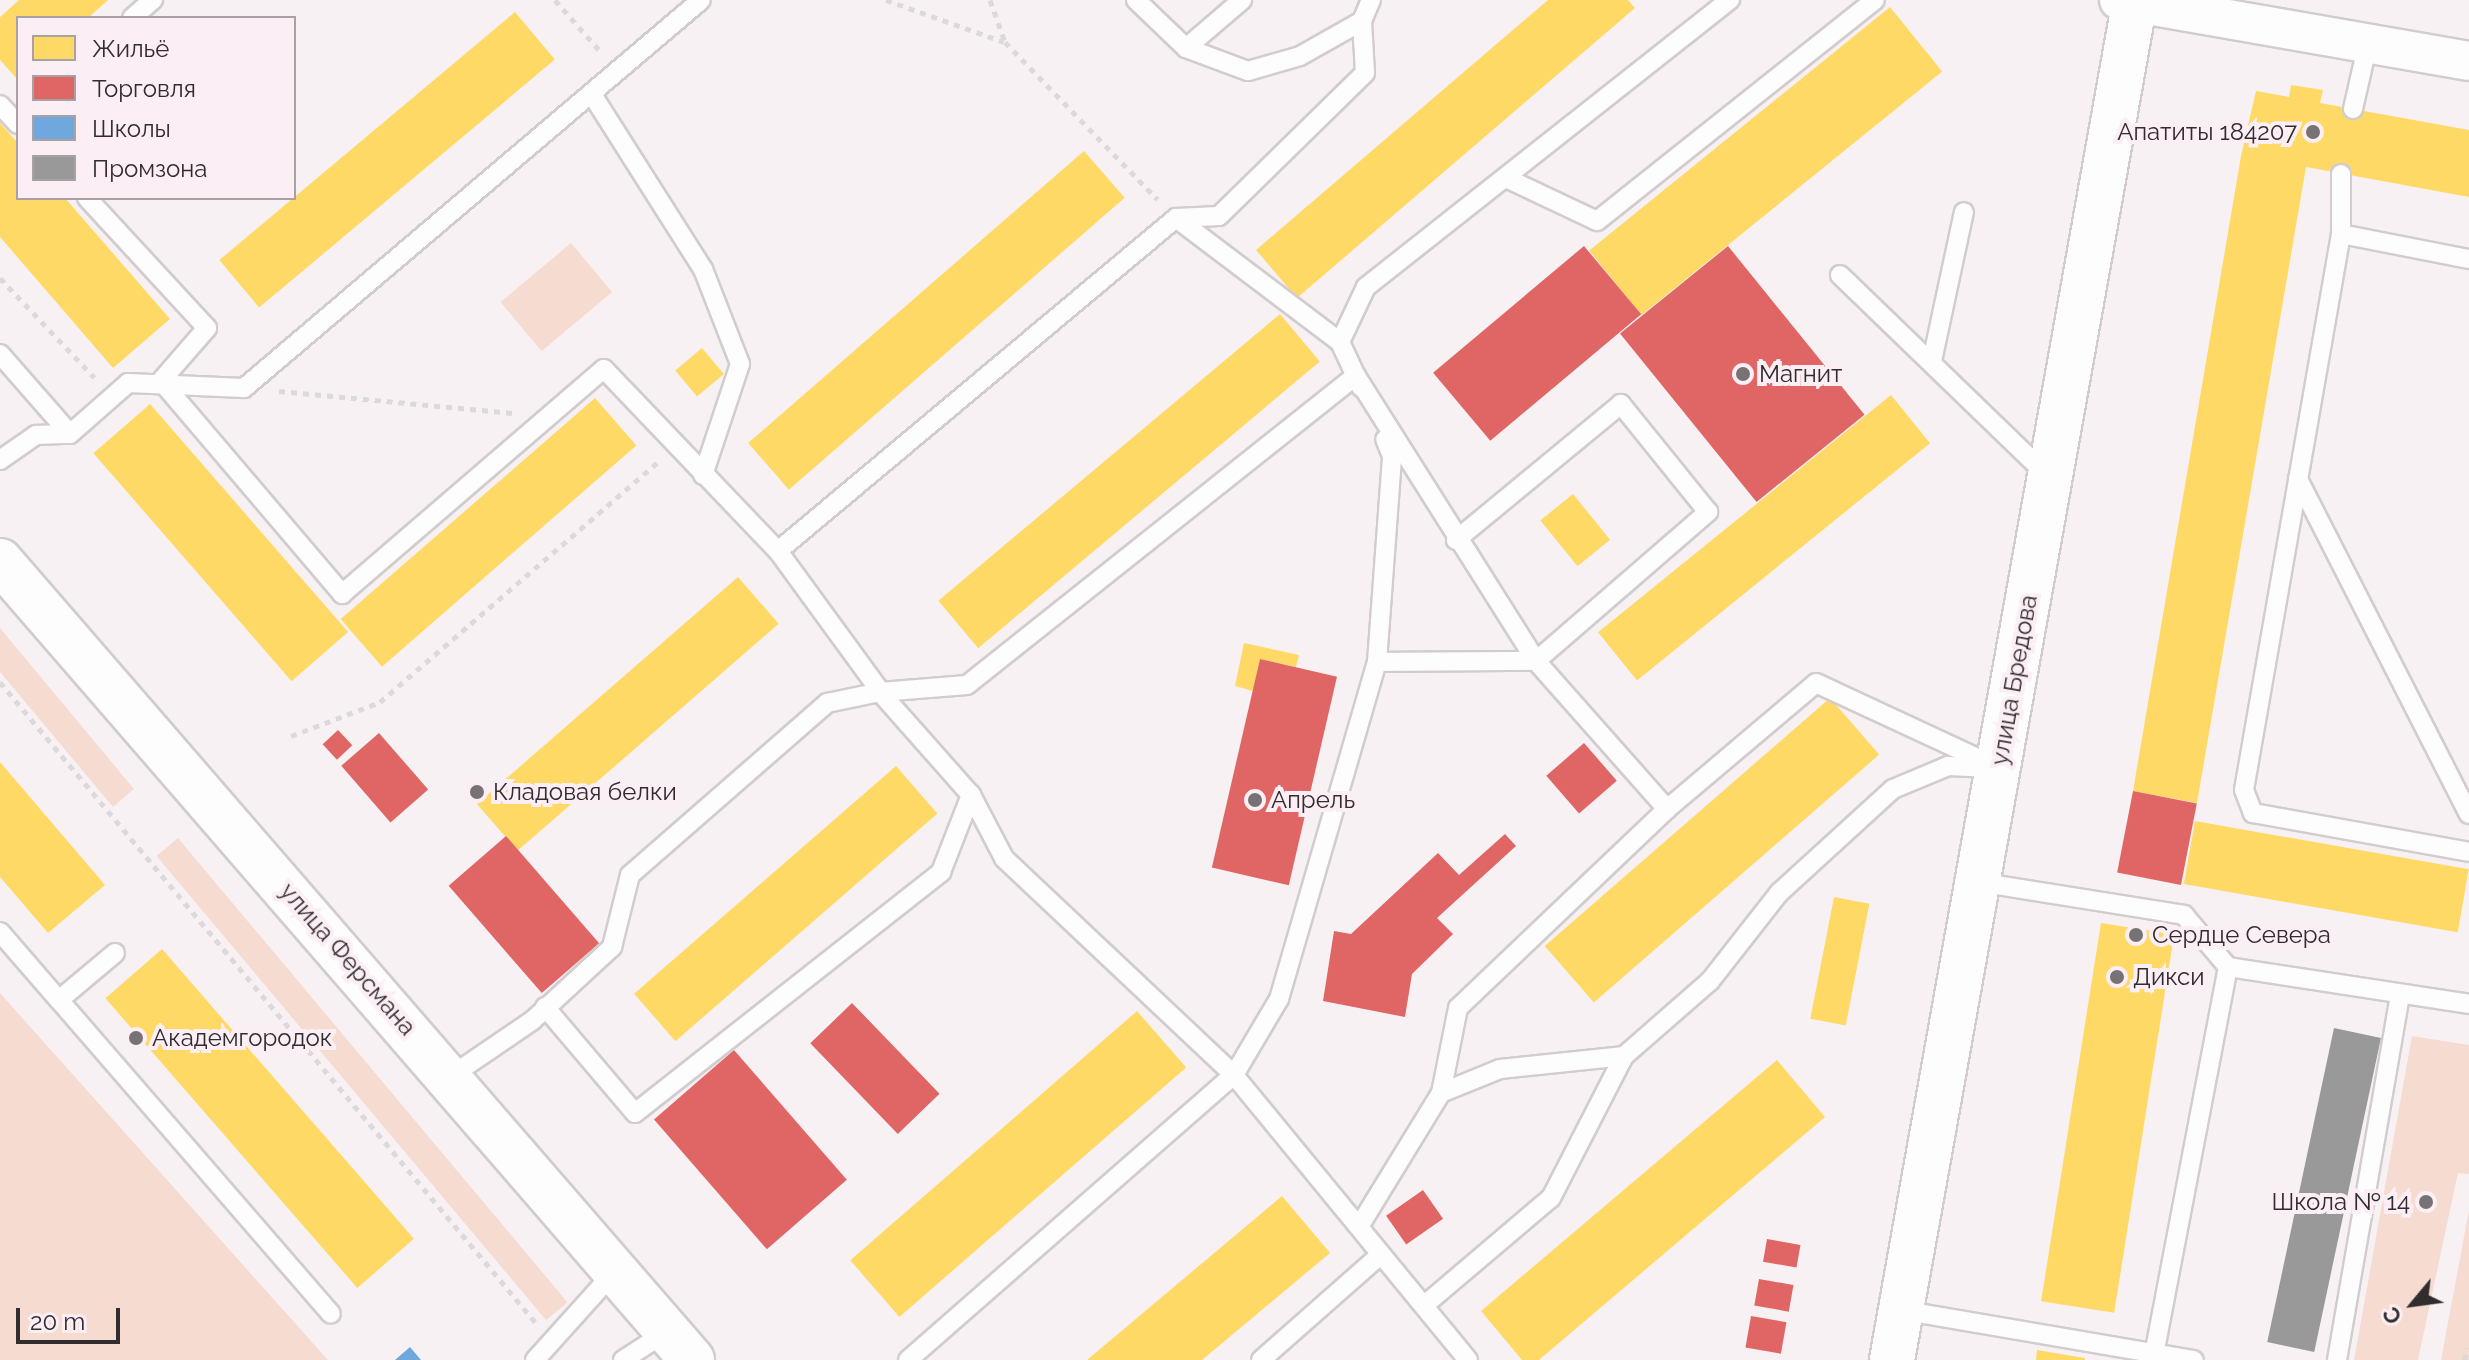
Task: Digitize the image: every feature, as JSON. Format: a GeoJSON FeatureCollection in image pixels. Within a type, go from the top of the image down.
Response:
{"type":"FeatureCollection","features":[{"type":"Feature","properties":{"kind":"street"},"geometry":{"type":"LineString","coordinates":[[2130,1],[2469,61]]}},
{"type":"Feature","properties":{"kind":"street","name":"улица Бредова"},"geometry":{"type":"LineString","coordinates":[[1892,1360],[2051,479],[2130,1]]}},
{"type":"Feature","properties":{"kind":"street","name":"улица Ферсмана"},"geometry":{"type":"LineString","coordinates":[[0,561],[451,1076],[680,1346]]}},
{"type":"Feature","properties":{"kind":"lane"},"geometry":{"type":"LineString","coordinates":[[134,16],[153,0]]}},
{"type":"Feature","properties":{"kind":"lane"},"geometry":{"type":"LineString","coordinates":[[0,460],[36,435],[70,434],[128,383],[161,381],[244,388],[593,96],[701,0]]}},
{"type":"Feature","properties":{"kind":"lane"},"geometry":{"type":"LineString","coordinates":[[1136,0],[1186,48],[1248,71],[1300,56],[1362,21]]}},
{"type":"Feature","properties":{"kind":"lane"},"geometry":{"type":"LineString","coordinates":[[1186,48],[1242,0]]}},
{"type":"Feature","properties":{"kind":"lane"},"geometry":{"type":"LineString","coordinates":[[778,551],[1176,218],[1219,216],[1300,144],[1365,73],[1362,21],[1371,0]]}},
{"type":"Feature","properties":{"kind":"lane"},"geometry":{"type":"LineString","coordinates":[[1340,342],[1366,287],[1508,179],[1730,0]]}},
{"type":"Feature","properties":{"kind":"lane"},"geometry":{"type":"LineString","coordinates":[[1508,179],[1597,221],[1875,0]]}},
{"type":"Feature","properties":{"kind":"lane"},"geometry":{"type":"LineString","coordinates":[[2353,109],[2368,43]]}},
{"type":"Feature","properties":{"kind":"lane"},"geometry":{"type":"LineString","coordinates":[[593,96],[703,269],[740,364],[703,475]]}},
{"type":"Feature","properties":{"kind":"lane"},"geometry":{"type":"LineString","coordinates":[[0,105],[16,122]]}},
{"type":"Feature","properties":{"kind":"lane"},"geometry":{"type":"LineString","coordinates":[[2341,174],[2341,234],[2244,790],[2253,813],[2469,852]]}},
{"type":"Feature","properties":{"kind":"lane"},"geometry":{"type":"LineString","coordinates":[[89,200],[207,328],[161,381]]}},
{"type":"Feature","properties":{"kind":"lane"},"geometry":{"type":"LineString","coordinates":[[1932,361],[1964,212]]}},
{"type":"Feature","properties":{"kind":"lane"},"geometry":{"type":"LineString","coordinates":[[908,1360],[1234,1075],[1279,999],[1377,662],[1392,456],[1356,376],[1340,342],[1176,218]]}},
{"type":"Feature","properties":{"kind":"lane"},"geometry":{"type":"LineString","coordinates":[[2341,234],[2469,259]]}},
{"type":"Feature","properties":{"kind":"lane"},"geometry":{"type":"LineString","coordinates":[[1840,275],[2051,479]]}},
{"type":"Feature","properties":{"kind":"lane"},"geometry":{"type":"LineString","coordinates":[[0,354],[70,434]]}},
{"type":"Feature","properties":{"kind":"lane"},"geometry":{"type":"LineString","coordinates":[[161,381],[342,594],[545,416],[604,369],[675,447],[778,551],[880,692],[971,795],[1004,858],[1234,1075],[1360,1225],[1379,1256],[1427,1303],[1459,1358]]}},
{"type":"Feature","properties":{"kind":"lane"},"geometry":{"type":"LineString","coordinates":[[1356,376],[1456,540],[1536,661],[1667,809]]}},
{"type":"Feature","properties":{"kind":"lane"},"geometry":{"type":"LineString","coordinates":[[451,1076],[545,1007],[612,947],[630,875],[827,703],[880,692],[967,685],[1356,376]]}},
{"type":"Feature","properties":{"kind":"lane"},"geometry":{"type":"LineString","coordinates":[[1377,662],[1536,661],[1708,512],[1621,404],[1456,540]]}},
{"type":"Feature","properties":{"kind":"lane"},"geometry":{"type":"LineString","coordinates":[[2298,479],[2469,814]]}},
{"type":"Feature","properties":{"kind":"lane"},"geometry":{"type":"LineString","coordinates":[[1360,1225],[1441,1093],[1458,1008],[1667,809],[1816,683],[1853,694],[1999,768]]}},
{"type":"Feature","properties":{"kind":"lane"},"geometry":{"type":"LineString","coordinates":[[1427,1303],[1551,1198],[1624,1056],[1710,981],[1779,893],[1893,789],[1948,766],[1999,768]]}},
{"type":"Feature","properties":{"kind":"lane"},"geometry":{"type":"LineString","coordinates":[[545,1007],[635,1113],[941,872],[971,795]]}},
{"type":"Feature","properties":{"kind":"lane"},"geometry":{"type":"LineString","coordinates":[[1978,882],[2184,915],[2228,967],[2469,1004]]}},
{"type":"Feature","properties":{"kind":"lane"},"geometry":{"type":"LineString","coordinates":[[0,932],[331,1314]]}},
{"type":"Feature","properties":{"kind":"lane"},"geometry":{"type":"LineString","coordinates":[[59,1000],[115,953]]}},
{"type":"Feature","properties":{"kind":"lane"},"geometry":{"type":"LineString","coordinates":[[2154,1356],[2228,967]]}},
{"type":"Feature","properties":{"kind":"lane"},"geometry":{"type":"LineString","coordinates":[[2337,1360],[2400,994]]}},
{"type":"Feature","properties":{"kind":"lane"},"geometry":{"type":"LineString","coordinates":[[1441,1093],[1500,1069],[1624,1056]]}},
{"type":"Feature","properties":{"kind":"lane"},"geometry":{"type":"LineString","coordinates":[[1261,1360],[1379,1256]]}},
{"type":"Feature","properties":{"kind":"lane"},"geometry":{"type":"LineString","coordinates":[[535,1360],[554,1344],[616,1270]]}},
{"type":"Feature","properties":{"kind":"lane"},"geometry":{"type":"LineString","coordinates":[[1900,1310],[2154,1356],[2194,1360]]}},
{"type":"Feature","properties":{"kind":"lane"},"geometry":{"type":"LineString","coordinates":[[623,1360],[680,1346]]}},
{"type":"Feature","properties":{"kind":"path"},"geometry":{"type":"LineString","coordinates":[[555,0],[620,72]]}},
{"type":"Feature","properties":{"kind":"path"},"geometry":{"type":"LineString","coordinates":[[886,0],[1005,42]]}},
{"type":"Feature","properties":{"kind":"path"},"geometry":{"type":"LineString","coordinates":[[990,0],[1005,42],[1176,218]]}},
{"type":"Feature","properties":{"kind":"path"},"geometry":{"type":"LineString","coordinates":[[1,276],[112,397]]}},
{"type":"Feature","properties":{"kind":"path"},"geometry":{"type":"LineString","coordinates":[[244,388],[545,416]]}},
{"type":"Feature","properties":{"kind":"path"},"geometry":{"type":"LineString","coordinates":[[291,736],[380,702],[675,447]]}},
{"type":"Feature","properties":{"kind":"path"},"geometry":{"type":"LineString","coordinates":[[0,682],[554,1344]]}},
{"type":"Feature","properties":{"kind":"path"},"geometry":{"type":"LineString","coordinates":[[2464,1360],[2469,1348]]}},
{"type":"Feature","properties":{"kind":"shaded area"},"geometry":{"type":"Polygon","coordinates":[[[571,243],[612,292],[542,351],[501,302],[571,243]]]}},
{"type":"Feature","properties":{"kind":"shaded area"},"geometry":{"type":"Polygon","coordinates":[[[0,628],[134,789],[113,807],[0,672],[0,628]]]}},
{"type":"Feature","properties":{"kind":"shaded area"},"geometry":{"type":"Polygon","coordinates":[[[178,838],[568,1302],[546,1320],[157,856],[178,838]]]}},
{"type":"Feature","properties":{"kind":"shaded area"},"geometry":{"type":"Polygon","coordinates":[[[0,993],[328,1360],[0,1360],[0,993]]]}},
{"type":"Feature","properties":{"kind":"shaded area","name":"Школа № 14"},"geometry":{"type":"Polygon","coordinates":[[[2412,1036],[2469,1045],[2469,1174],[2458,1173],[2418,1360],[2354,1360],[2412,1036]]]}},
{"type":"Feature","properties":{"kind":"shaded area"},"geometry":{"type":"Polygon","coordinates":[[[2469,1210],[2469,1360],[2441,1360],[2469,1210]]]}},
{"type":"Feature","properties":{"kind":"building: Жильё"},"geometry":{"type":"Polygon","coordinates":[[[19,0],[108,0],[90,16],[16,16],[16,78],[0,60],[0,17],[19,0]]]}},
{"type":"Feature","properties":{"kind":"building: Жильё"},"geometry":{"type":"Polygon","coordinates":[[[1548,0],[1628,0],[1635,8],[1297,298],[1256,250],[1548,0]]]}},
{"type":"Feature","properties":{"kind":"building: Жильё"},"geometry":{"type":"Polygon","coordinates":[[[1890,7],[1942,72],[1641,315],[1589,251],[1890,7]]]}},
{"type":"Feature","properties":{"kind":"building: Жильё"},"geometry":{"type":"Polygon","coordinates":[[[515,12],[555,59],[259,308],[219,260],[291,200],[296,200],[296,196],[515,12]]]}},
{"type":"Feature","properties":{"kind":"building: Жильё"},"geometry":{"type":"Polygon","coordinates":[[[2291,85],[2323,90],[2320,103],[2469,130],[2469,197],[2306,167],[2197,803],[2133,791],[2241,156],[2256,91],[2289,97],[2291,85]]]}},
{"type":"Feature","properties":{"kind":"building: Жильё"},"geometry":{"type":"Polygon","coordinates":[[[0,123],[16,141],[16,200],[67,200],[170,319],[113,368],[0,237],[0,123]]]}},
{"type":"Feature","properties":{"kind":"building: Жильё"},"geometry":{"type":"Polygon","coordinates":[[[1084,151],[1125,198],[789,490],[748,443],[1084,151]]]}},
{"type":"Feature","properties":{"kind":"building: Жильё"},"geometry":{"type":"Polygon","coordinates":[[[1280,314],[1320,361],[978,648],[938,601],[1280,314]]]}},
{"type":"Feature","properties":{"kind":"building: Жильё"},"geometry":{"type":"Polygon","coordinates":[[[702,348],[724,374],[697,397],[675,370],[702,348]]]}},
{"type":"Feature","properties":{"kind":"building: Жильё"},"geometry":{"type":"Polygon","coordinates":[[[1891,395],[1930,443],[1637,680],[1598,632],[1891,395]]]}},
{"type":"Feature","properties":{"kind":"building: Жильё"},"geometry":{"type":"Polygon","coordinates":[[[595,398],[636,446],[382,667],[341,619],[595,398]]]}},
{"type":"Feature","properties":{"kind":"building: Жильё"},"geometry":{"type":"Polygon","coordinates":[[[150,404],[348,632],[292,681],[93,453],[150,404]]]}},
{"type":"Feature","properties":{"kind":"building: Жильё"},"geometry":{"type":"Polygon","coordinates":[[[1573,494],[1610,540],[1577,566],[1540,520],[1573,494]]]}},
{"type":"Feature","properties":{"kind":"building: Жильё"},"geometry":{"type":"Polygon","coordinates":[[[738,577],[779,624],[518,851],[477,804],[738,577]]]}},
{"type":"Feature","properties":{"kind":"building: Жильё"},"geometry":{"type":"Polygon","coordinates":[[[1244,643],[1299,655],[1296,667],[1260,659],[1253,691],[1235,686],[1244,643]]]}},
{"type":"Feature","properties":{"kind":"building: Жильё"},"geometry":{"type":"Polygon","coordinates":[[[1830,698],[1879,755],[1594,1003],[1545,946],[1830,698]]]}},
{"type":"Feature","properties":{"kind":"building: Жильё"},"geometry":{"type":"Polygon","coordinates":[[[0,762],[105,885],[48,933],[0,877],[0,762]]]}},
{"type":"Feature","properties":{"kind":"building: Жильё"},"geometry":{"type":"Polygon","coordinates":[[[896,766],[937,814],[675,1041],[634,994],[896,766]]]}},
{"type":"Feature","properties":{"kind":"building: Жильё"},"geometry":{"type":"Polygon","coordinates":[[[2195,821],[2469,869],[2458,932],[2184,884],[2195,821]]]}},
{"type":"Feature","properties":{"kind":"building: Жильё"},"geometry":{"type":"Polygon","coordinates":[[[1834,897],[1869,904],[1846,1026],[1810,1019],[1834,897]]]}},
{"type":"Feature","properties":{"kind":"building: Жильё"},"geometry":{"type":"Polygon","coordinates":[[[2101,923],[2174,935],[2114,1313],[2041,1301],[2101,923]]]}},
{"type":"Feature","properties":{"kind":"building: Жильё"},"geometry":{"type":"Polygon","coordinates":[[[162,949],[414,1239],[357,1288],[105,998],[162,949]]]}},
{"type":"Feature","properties":{"kind":"building: Жильё"},"geometry":{"type":"Polygon","coordinates":[[[1137,1011],[1186,1068],[899,1317],[850,1260],[1137,1011]]]}},
{"type":"Feature","properties":{"kind":"building: Жильё"},"geometry":{"type":"Polygon","coordinates":[[[1777,1060],[1825,1117],[1539,1360],[1522,1360],[1481,1311],[1777,1060]]]}},
{"type":"Feature","properties":{"kind":"building: Жильё"},"geometry":{"type":"Polygon","coordinates":[[[1282,1196],[1330,1253],[1202,1360],[1087,1360],[1282,1196]]]}},
{"type":"Feature","properties":{"kind":"building: Жильё"},"geometry":{"type":"Polygon","coordinates":[[[2037,1350],[2085,1358],[2085,1360],[2036,1360],[2037,1350]]]}},
{"type":"Feature","properties":{"kind":"building: Торговля"},"geometry":{"type":"Polygon","coordinates":[[[1584,246],[1641,314],[1490,441],[1433,373],[1584,246]]]}},
{"type":"Feature","properties":{"kind":"building: Торговля","name":"Магнит"},"geometry":{"type":"Polygon","coordinates":[[[1728,246],[1865,415],[1757,502],[1620,333],[1728,246]]]}},
{"type":"Feature","properties":{"kind":"building: Торговля"},"geometry":{"type":"Polygon","coordinates":[[[1260,659],[1337,677],[1289,885],[1212,868],[1260,659]]]}},
{"type":"Feature","properties":{"kind":"building: Торговля"},"geometry":{"type":"Polygon","coordinates":[[[338,730],[352,745],[337,760],[323,744],[338,730]]]}},
{"type":"Feature","properties":{"kind":"building: Торговля"},"geometry":{"type":"Polygon","coordinates":[[[379,733],[428,790],[390,822],[341,766],[379,733]]]}},
{"type":"Feature","properties":{"kind":"building: Торговля"},"geometry":{"type":"Polygon","coordinates":[[[1584,743],[1617,781],[1579,814],[1546,776],[1584,743]]]}},
{"type":"Feature","properties":{"kind":"building: Торговля"},"geometry":{"type":"Polygon","coordinates":[[[2133,791],[2197,803],[2181,885],[2117,872],[2133,791]]]}},
{"type":"Feature","properties":{"kind":"building: Торговля"},"geometry":{"type":"Polygon","coordinates":[[[1505,834],[1516,846],[1437,918],[1453,934],[1412,974],[1405,1017],[1323,1001],[1334,931],[1351,934],[1438,853],[1459,875],[1505,834]]]}},
{"type":"Feature","properties":{"kind":"building: Торговля"},"geometry":{"type":"Polygon","coordinates":[[[506,836],[599,943],[542,993],[449,886],[506,836]]]}},
{"type":"Feature","properties":{"kind":"building: Торговля"},"geometry":{"type":"Polygon","coordinates":[[[852,1003],[940,1094],[898,1134],[810,1043],[852,1003]]]}},
{"type":"Feature","properties":{"kind":"building: Торговля"},"geometry":{"type":"Polygon","coordinates":[[[734,1050],[847,1180],[767,1249],[654,1120],[734,1050]]]}},
{"type":"Feature","properties":{"kind":"building: Торговля"},"geometry":{"type":"Polygon","coordinates":[[[1423,1190],[1443,1219],[1406,1244],[1386,1216],[1423,1190]]]}},
{"type":"Feature","properties":{"kind":"building: Торговля"},"geometry":{"type":"Polygon","coordinates":[[[1767,1239],[1800,1245],[1796,1268],[1763,1262],[1767,1239]]]}},
{"type":"Feature","properties":{"kind":"building: Торговля"},"geometry":{"type":"Polygon","coordinates":[[[1759,1279],[1793,1285],[1789,1312],[1754,1306],[1759,1279]]]}},
{"type":"Feature","properties":{"kind":"building: Торговля"},"geometry":{"type":"Polygon","coordinates":[[[1751,1316],[1786,1322],[1781,1354],[1745,1348],[1751,1316]]]}},
{"type":"Feature","properties":{"kind":"building: Школы"},"geometry":{"type":"Polygon","coordinates":[[[410,1347],[421,1360],[395,1360],[410,1347]]]}},
{"type":"Feature","properties":{"kind":"building: Промзона"},"geometry":{"type":"Polygon","coordinates":[[[2334,1028],[2381,1038],[2314,1352],[2267,1342],[2334,1028]]]}},
{"type":"Feature","properties":{"kind":"place","name":"Апатиты 184207"},"geometry":{"type":"Point","coordinates":[2313,132]}},
{"type":"Feature","properties":{"kind":"place","name":"Магнит"},"geometry":{"type":"Point","coordinates":[1743,374]}},
{"type":"Feature","properties":{"kind":"place","name":"Кладовая белки"},"geometry":{"type":"Point","coordinates":[477,792]}},
{"type":"Feature","properties":{"kind":"place","name":"Апрель"},"geometry":{"type":"Point","coordinates":[1255,800]}},
{"type":"Feature","properties":{"kind":"place","name":"Сердце Севера"},"geometry":{"type":"Point","coordinates":[2136,935]}},
{"type":"Feature","properties":{"kind":"place","name":"Дикси"},"geometry":{"type":"Point","coordinates":[2117,977]}},
{"type":"Feature","properties":{"kind":"place","name":"Академгородок"},"geometry":{"type":"Point","coordinates":[136,1038]}},
{"type":"Feature","properties":{"kind":"place","name":"Школа № 14"},"geometry":{"type":"Point","coordinates":[2426,1202]}}]}
